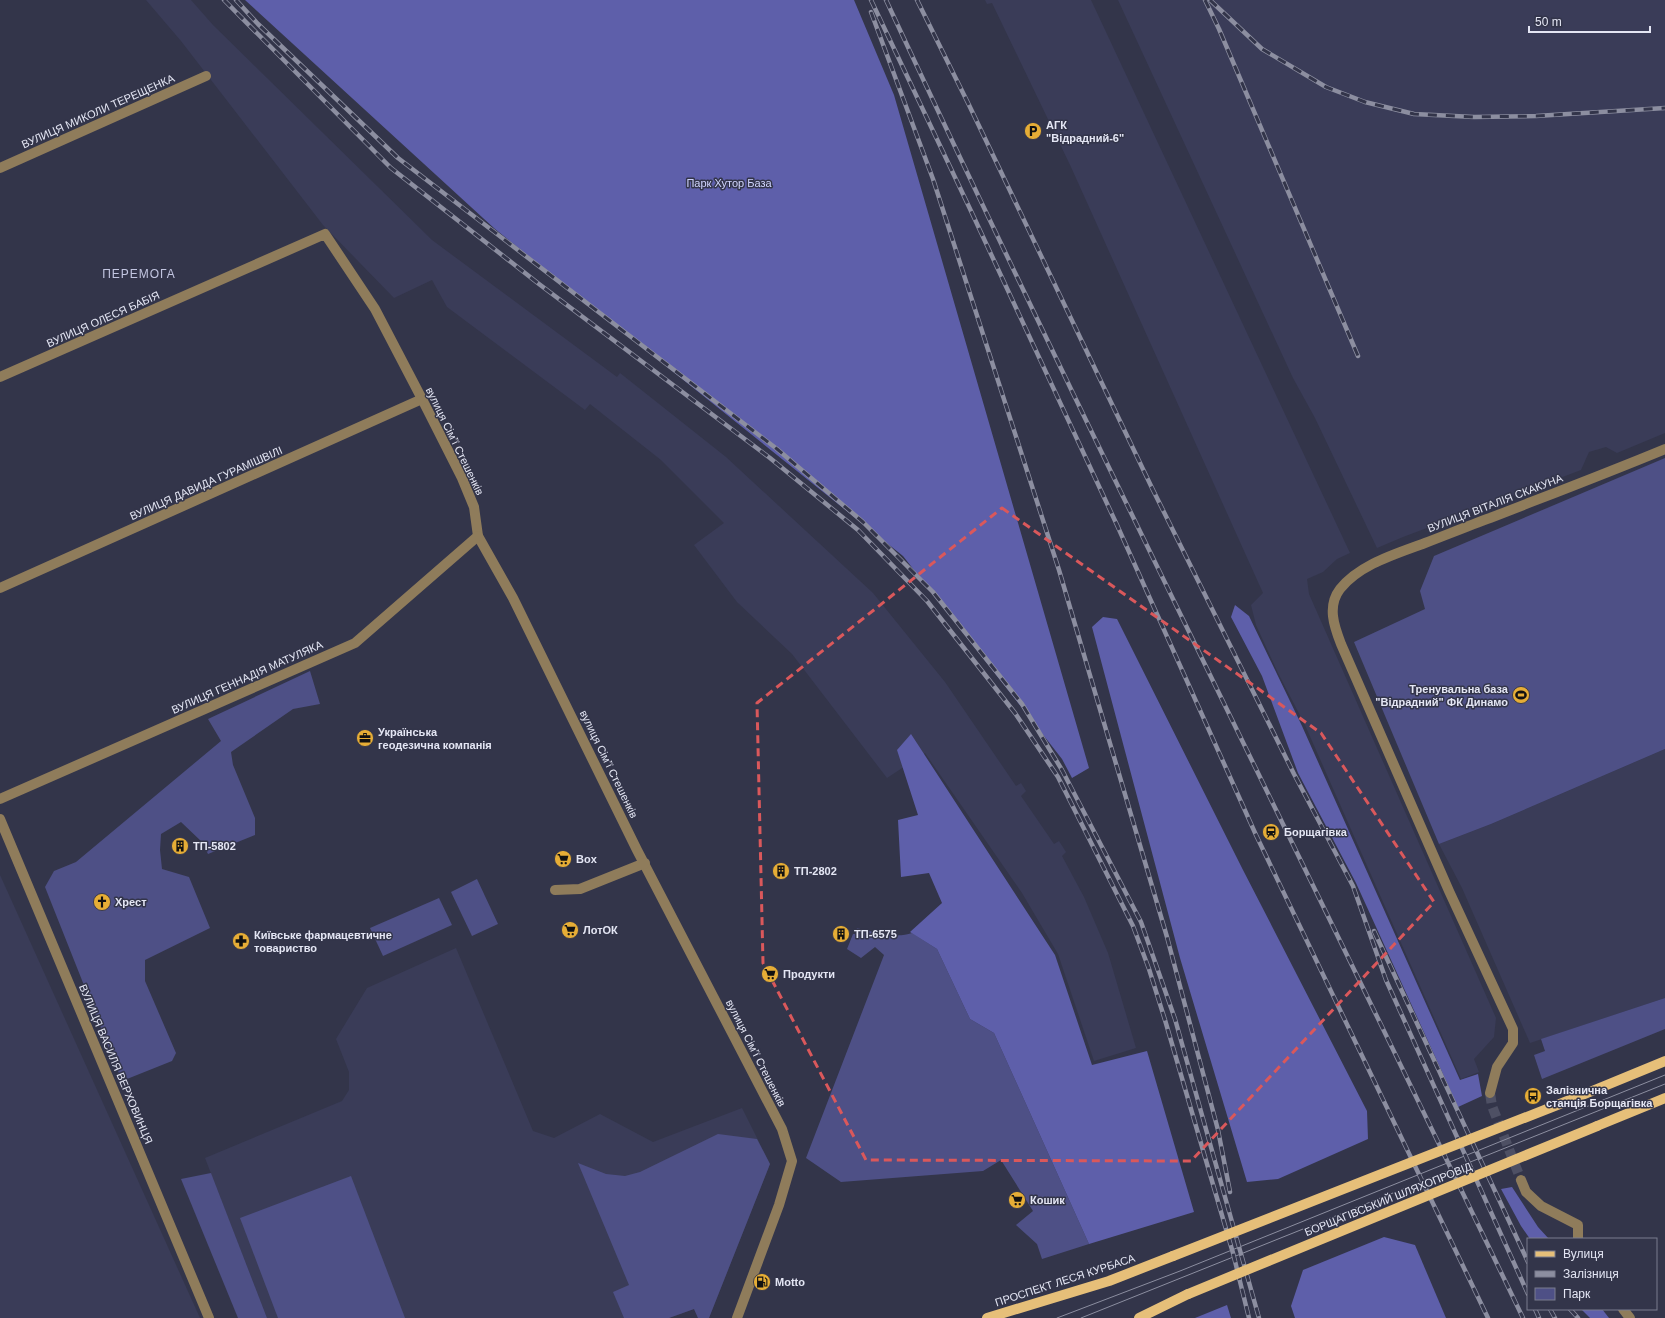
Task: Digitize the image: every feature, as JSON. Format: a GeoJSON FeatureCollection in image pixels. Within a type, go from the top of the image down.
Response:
{"type":"FeatureCollection","features":[{"type":"Feature","properties":{"kind":"main road","name":"ПРОСПЕКТ ЛЕСЯ КУРБАСА"},"geometry":{"type":"LineString","coordinates":[[988,1318],[1108,1281],[1580,1096],[1665,1061]]}},
{"type":"Feature","properties":{"kind":"main road","name":"БОРЩАГІВСЬКИЙ ШЛЯХОПРОВІД"},"geometry":{"type":"LineString","coordinates":[[1139,1318],[1188,1294],[1665,1098]]}},
{"type":"Feature","properties":{"kind":"street","name":"ВУЛИЦЯ МИКОЛИ ТЕРЕЩЕНКА"},"geometry":{"type":"LineString","coordinates":[[0,168],[206,76]]}},
{"type":"Feature","properties":{"kind":"street","name":"ВУЛИЦЯ ОЛЕСЯ БАБІЯ"},"geometry":{"type":"LineString","coordinates":[[0,377],[324,234]]}},
{"type":"Feature","properties":{"kind":"street","name":"вулиця Сімʼї Стешенків"},"geometry":{"type":"LineString","coordinates":[[324,234],[375,309],[422,399],[462,478],[474,507],[478,536],[513,598],[645,863],[782,1129],[792,1161],[779,1205],[737,1318]]}},
{"type":"Feature","properties":{"kind":"street","name":"ВУЛИЦЯ ДАВИДА ГУРАМІШВІЛІ"},"geometry":{"type":"LineString","coordinates":[[0,588],[422,399]]}},
{"type":"Feature","properties":{"kind":"street","name":"ВУЛИЦЯ ВІТАЛІЯ СКАКУНА"},"geometry":{"type":"LineString","coordinates":[[1490,1093],[1497,1067],[1514,1043],[1513,1029],[1449,891],[1341,644],[1334,626],[1332,607],[1339,590],[1366,567],[1665,449]]}},
{"type":"Feature","properties":{"kind":"street","name":"ВУЛИЦЯ ГЕННАДІЯ МАТУЛЯКА"},"geometry":{"type":"LineString","coordinates":[[0,799],[355,643],[478,536]]}},
{"type":"Feature","properties":{"kind":"street","name":"ВУЛИЦЯ ВАСИЛЯ ВЕРХОВИНЦЯ"},"geometry":{"type":"LineString","coordinates":[[0,819],[209,1318]]}},
{"type":"Feature","properties":{"kind":"street"},"geometry":{"type":"LineString","coordinates":[[555,890],[580,889],[645,863]]}},
{"type":"Feature","properties":{"kind":"street"},"geometry":{"type":"LineString","coordinates":[[1521,1180],[1526,1192],[1541,1206],[1578,1225],[1578,1238]]}},
{"type":"Feature","properties":{"kind":"street"},"geometry":{"type":"LineString","coordinates":[[1624,1310],[1630,1318]]}},
{"type":"Feature","properties":{"kind":"highlighted area"},"geometry":{"type":"Polygon","coordinates":[[[1002,508],[1321,733],[1434,902],[1191,1161],[866,1160],[763,963],[757,703],[1002,508]]]}},
{"type":"Feature","properties":{"kind":"shaded area"},"geometry":{"type":"Polygon","coordinates":[[[146,0],[191,0],[213,25],[432,240],[617,377],[620,373],[726,457],[873,593],[945,682],[1016,786],[1021,783],[1026,791],[1021,796],[1054,844],[1059,841],[1066,852],[1062,856],[1084,897],[1108,953],[1136,1048],[1094,1061],[1058,954],[1022,893],[925,753],[887,778],[792,654],[737,602],[694,545],[724,523],[661,460],[590,404],[585,410],[447,307],[432,280],[394,298],[323,225],[181,41],[146,0]]]}},
{"type":"Feature","properties":{"kind":"shaded area"},"geometry":{"type":"Polygon","coordinates":[[[985,0],[1091,0],[1350,553],[1337,559],[1323,572],[1307,579],[1309,594],[1496,1018],[1494,1037],[1474,1059],[1479,1072],[1461,1079],[1305,725],[1278,673],[1256,625],[1251,605],[1263,593],[1071,167],[992,3],[987,4],[985,0]]]}},
{"type":"Feature","properties":{"kind":"shaded area"},"geometry":{"type":"Polygon","coordinates":[[[1118,0],[1665,0],[1665,433],[1617,453],[1606,447],[1589,452],[1581,470],[1377,548],[1315,418],[1293,378],[1118,0]]]}},
{"type":"Feature","properties":{"kind":"shaded area"},"geometry":{"type":"Polygon","coordinates":[[[1665,749],[1665,998],[1530,1043],[1462,888],[1439,844],[1491,824],[1665,749]]]}},
{"type":"Feature","properties":{"kind":"shaded area"},"geometry":{"type":"Polygon","coordinates":[[[0,875],[200,1318],[0,1318],[0,875]]]}},
{"type":"Feature","properties":{"kind":"shaded area"},"geometry":{"type":"Polygon","coordinates":[[[456,948],[533,1131],[554,1138],[600,1114],[653,1142],[742,1108],[770,1164],[709,1318],[698,1318],[694,1309],[669,1318],[267,1318],[205,1158],[342,1101],[349,1090],[349,1072],[336,1039],[367,988],[456,948]]]}},
{"type":"Feature","properties":{"kind":"green space","name":"Парк Хутор База"},"geometry":{"type":"Polygon","coordinates":[[[245,0],[854,0],[894,95],[1089,768],[1072,778],[1062,759],[903,556],[495,229],[245,0]]]}},
{"type":"Feature","properties":{"kind":"green space","name":"Тренувальна база \"Відрадний\" ФК Динамо"},"geometry":{"type":"Polygon","coordinates":[[[1665,458],[1665,749],[1491,824],[1439,844],[1354,642],[1425,609],[1420,591],[1434,556],[1665,458]]]}},
{"type":"Feature","properties":{"kind":"green space"},"geometry":{"type":"Polygon","coordinates":[[[1235,605],[1249,616],[1302,726],[1460,1080],[1478,1074],[1482,1096],[1458,1107],[1356,883],[1298,773],[1262,676],[1231,617],[1235,605]]]}},
{"type":"Feature","properties":{"kind":"green space"},"geometry":{"type":"Polygon","coordinates":[[[1103,617],[1117,619],[1243,870],[1367,1111],[1368,1139],[1278,1179],[1247,1182],[1180,958],[1092,627],[1103,617]]]}},
{"type":"Feature","properties":{"kind":"green space"},"geometry":{"type":"Polygon","coordinates":[[[310,671],[320,704],[293,709],[231,752],[233,765],[255,818],[255,835],[208,854],[202,842],[181,822],[161,834],[160,850],[162,869],[189,877],[210,928],[145,960],[145,981],[176,1053],[172,1061],[122,1081],[45,887],[54,871],[76,862],[221,741],[208,719],[310,671]]]}},
{"type":"Feature","properties":{"kind":"green space"},"geometry":{"type":"Polygon","coordinates":[[[911,734],[1055,955],[1092,1065],[1147,1051],[1194,1212],[1089,1244],[994,1033],[970,1019],[937,949],[910,932],[942,903],[929,873],[901,877],[898,820],[918,815],[897,750],[911,734]]]}},
{"type":"Feature","properties":{"kind":"green space"},"geometry":{"type":"Polygon","coordinates":[[[477,879],[498,924],[472,936],[451,892],[477,879]]]}},
{"type":"Feature","properties":{"kind":"green space"},"geometry":{"type":"Polygon","coordinates":[[[439,898],[452,925],[383,956],[370,928],[439,898]]]}},
{"type":"Feature","properties":{"kind":"green space"},"geometry":{"type":"Polygon","coordinates":[[[857,928],[892,935],[906,935],[912,933],[937,949],[970,1019],[994,1033],[1089,1244],[1042,1259],[1037,1244],[1016,1225],[1033,1211],[1001,1160],[983,1171],[841,1182],[806,1158],[884,955],[875,947],[861,958],[847,949],[857,928]]]}},
{"type":"Feature","properties":{"kind":"green space"},"geometry":{"type":"Polygon","coordinates":[[[1665,998],[1665,1029],[1542,1079],[1534,1055],[1545,1051],[1541,1039],[1665,998]]]}},
{"type":"Feature","properties":{"kind":"green space"},"geometry":{"type":"Polygon","coordinates":[[[718,1134],[757,1139],[770,1164],[709,1318],[698,1318],[694,1309],[669,1318],[624,1318],[613,1292],[629,1285],[578,1163],[606,1174],[625,1176],[640,1172],[718,1134]]]}},
{"type":"Feature","properties":{"kind":"green space"},"geometry":{"type":"Polygon","coordinates":[[[211,1173],[267,1318],[238,1318],[181,1179],[211,1173]]]}},
{"type":"Feature","properties":{"kind":"green space"},"geometry":{"type":"Polygon","coordinates":[[[351,1176],[405,1318],[278,1318],[240,1218],[351,1176]]]}},
{"type":"Feature","properties":{"kind":"green space"},"geometry":{"type":"Polygon","coordinates":[[[1512,1187],[1538,1227],[1548,1238],[1529,1238],[1501,1189],[1512,1187]]]}},
{"type":"Feature","properties":{"kind":"green space"},"geometry":{"type":"Polygon","coordinates":[[[1384,1237],[1415,1245],[1446,1318],[1295,1318],[1291,1306],[1303,1270],[1384,1237]]]}},
{"type":"Feature","properties":{"kind":"green space"},"geometry":{"type":"Polygon","coordinates":[[[1227,1305],[1231,1318],[1195,1318],[1227,1305]]]}},
{"type":"Feature","properties":{"kind":"green space"},"geometry":{"type":"Polygon","coordinates":[[[1582,1310],[1603,1310],[1609,1318],[1590,1318],[1582,1310]]]}},
{"type":"Feature","properties":{"kind":"tunnel"},"geometry":{"type":"LineString","coordinates":[[1490,1093],[1492,1106],[1521,1180]]}},
{"type":"Feature","properties":{"kind":"tram line"},"geometry":{"type":"LineString","coordinates":[[1057,1318],[1180,1271],[1665,1075]]}},
{"type":"Feature","properties":{"kind":"tram line"},"geometry":{"type":"LineString","coordinates":[[1081,1318],[1665,1084]]}},
{"type":"Feature","properties":{"kind":"railway"},"geometry":{"type":"LineString","coordinates":[[224,0],[391,168],[539,284],[770,458],[858,530],[927,601],[1015,713],[1058,777],[1133,926],[1149,969],[1165,1020],[1233,1253],[1249,1318]]}},
{"type":"Feature","properties":{"kind":"railway"},"geometry":{"type":"LineString","coordinates":[[236,0],[258,24],[398,158],[777,449],[863,522],[933,592],[1022,704],[1062,770],[1141,922],[1175,1019],[1259,1318]]}},
{"type":"Feature","properties":{"kind":"railway"},"geometry":{"type":"LineString","coordinates":[[871,0],[1117,525],[1256,835],[1488,1318]]}},
{"type":"Feature","properties":{"kind":"railway"},"geometry":{"type":"LineString","coordinates":[[886,0],[1122,495],[1523,1318]]}},
{"type":"Feature","properties":{"kind":"railway"},"geometry":{"type":"LineString","coordinates":[[917,0],[969,105],[1152,488],[1294,774],[1353,886],[1386,980],[1527,1292]]}},
{"type":"Feature","properties":{"kind":"railway"},"geometry":{"type":"LineString","coordinates":[[1205,0],[1219,29],[1358,356]]}},
{"type":"Feature","properties":{"kind":"railway"},"geometry":{"type":"LineString","coordinates":[[1210,0],[1262,49],[1326,87],[1365,102],[1414,114],[1474,117],[1536,116],[1665,108]]}},
{"type":"Feature","properties":{"kind":"railway"},"geometry":{"type":"LineString","coordinates":[[871,12],[933,179],[1059,570],[1167,937],[1218,1130],[1230,1192]]}},
{"type":"Feature","properties":{"kind":"railway"},"geometry":{"type":"LineString","coordinates":[[1374,931],[1527,1260]]}},
{"type":"Feature","properties":{"kind":"railway"},"geometry":{"type":"LineString","coordinates":[[1535,1310],[1539,1318]]}},
{"type":"Feature","properties":{"kind":"railway"},"geometry":{"type":"LineString","coordinates":[[1551,1310],[1555,1318]]}},
{"type":"Feature","properties":{"kind":"railway"},"geometry":{"type":"LineString","coordinates":[[1571,1310],[1578,1318]]}},
{"type":"Feature","properties":{"kind":"place","name":"АГК \"Відрадний-6\""},"geometry":{"type":"Point","coordinates":[1033,131]}},
{"type":"Feature","properties":{"kind":"place","name":"Тренувальна база \"Відрадний\" ФК Динамо"},"geometry":{"type":"Point","coordinates":[1521,695]}},
{"type":"Feature","properties":{"kind":"place","name":"Українська геодезична компанія"},"geometry":{"type":"Point","coordinates":[365,738]}},
{"type":"Feature","properties":{"kind":"place","name":"Борщагівка"},"geometry":{"type":"Point","coordinates":[1271,832]}},
{"type":"Feature","properties":{"kind":"place","name":"ТП-5802"},"geometry":{"type":"Point","coordinates":[180,846]}},
{"type":"Feature","properties":{"kind":"place","name":"Box"},"geometry":{"type":"Point","coordinates":[563,859]}},
{"type":"Feature","properties":{"kind":"place","name":"ТП-2802"},"geometry":{"type":"Point","coordinates":[781,871]}},
{"type":"Feature","properties":{"kind":"place","name":"Хрест"},"geometry":{"type":"Point","coordinates":[102,902]}},
{"type":"Feature","properties":{"kind":"place","name":"ЛотОК"},"geometry":{"type":"Point","coordinates":[570,930]}},
{"type":"Feature","properties":{"kind":"place","name":"ТП-6575"},"geometry":{"type":"Point","coordinates":[841,934]}},
{"type":"Feature","properties":{"kind":"place","name":"Київське фармацевтичне товариство"},"geometry":{"type":"Point","coordinates":[241,941]}},
{"type":"Feature","properties":{"kind":"place","name":"Продукти"},"geometry":{"type":"Point","coordinates":[770,974]}},
{"type":"Feature","properties":{"kind":"place","name":"Залізнична станція Борщагівка"},"geometry":{"type":"Point","coordinates":[1533,1096]}},
{"type":"Feature","properties":{"kind":"place","name":"Кошик"},"geometry":{"type":"Point","coordinates":[1017,1200]}},
{"type":"Feature","properties":{"kind":"place","name":"Motto"},"geometry":{"type":"Point","coordinates":[762,1282]}},
{"type":"Feature","properties":{"kind":"district","name":"ПЕРЕМОГА"},"geometry":{"type":"Point","coordinates":[139,274]}}]}
